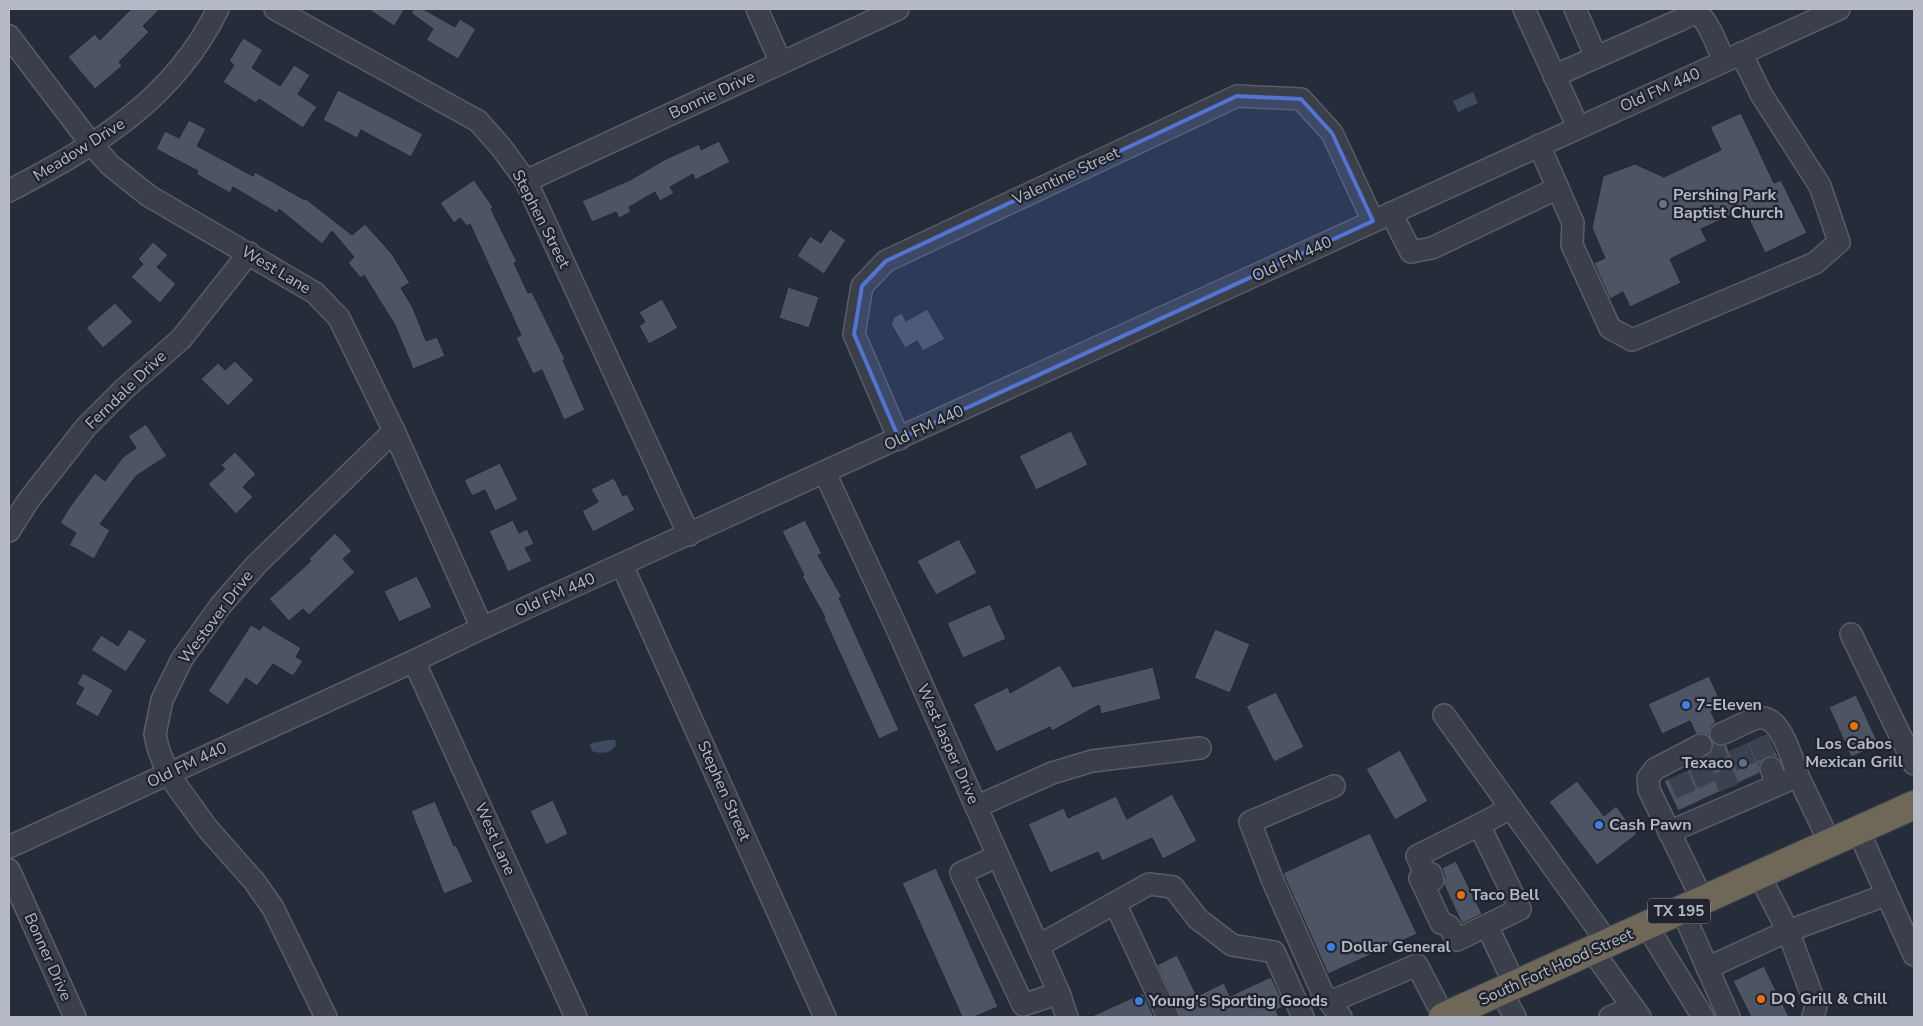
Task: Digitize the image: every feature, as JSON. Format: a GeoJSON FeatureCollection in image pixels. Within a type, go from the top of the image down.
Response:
{"type":"FeatureCollection","features":[{"type":"Feature","properties":{"kind":"highway","name":"South Fort Hood Street"},"geometry":{"type":"LineString","coordinates":[[1444,1017],[1914,805]]}},
{"type":"Feature","properties":{"kind":"street","name":"Meadow Drive"},"geometry":{"type":"LineString","coordinates":[[9,192],[92,145],[121,125],[159,92],[188,60],[218,9]]}},
{"type":"Feature","properties":{"kind":"street","name":"Stephen Street"},"geometry":{"type":"LineString","coordinates":[[275,9],[478,122],[501,147],[526,181],[689,535]]}},
{"type":"Feature","properties":{"kind":"street"},"geometry":{"type":"LineString","coordinates":[[757,9],[781,63]]}},
{"type":"Feature","properties":{"kind":"street","name":"Bonnie Drive"},"geometry":{"type":"LineString","coordinates":[[526,181],[898,9]]}},
{"type":"Feature","properties":{"kind":"street"},"geometry":{"type":"LineString","coordinates":[[1524,9],[1578,127]]}},
{"type":"Feature","properties":{"kind":"street"},"geometry":{"type":"LineString","coordinates":[[1575,9],[1596,57]]}},
{"type":"Feature","properties":{"kind":"street","name":"Old FM 440"},"geometry":{"type":"LineString","coordinates":[[9,847],[482,628],[1733,57],[1802,16],[1839,9]]}},
{"type":"Feature","properties":{"kind":"street"},"geometry":{"type":"LineString","coordinates":[[1539,145],[1573,223],[1572,245],[1610,328],[1632,340],[1816,263],[1839,242],[1820,186],[1761,94],[1702,16],[1697,14],[1680,20],[1554,76]]}},
{"type":"Feature","properties":{"kind":"street","name":"West Lane"},"geometry":{"type":"LineString","coordinates":[[9,36],[92,145],[110,165],[149,196],[315,293],[339,318],[394,431],[482,628]]}},
{"type":"Feature","properties":{"kind":"street","name":"Valentine Street"},"geometry":{"type":"LineString","coordinates":[[899,439],[854,334],[862,286],[886,261],[1238,96],[1301,99],[1332,133],[1382,217],[1411,252],[1432,248],[1558,188]]}},
{"type":"Feature","properties":{"kind":"street","name":"Ferndale Drive"},"geometry":{"type":"LineString","coordinates":[[9,531],[28,501],[86,428],[124,389],[181,339],[248,253]]}},
{"type":"Feature","properties":{"kind":"street","name":"Westover Drive"},"geometry":{"type":"LineString","coordinates":[[326,1017],[273,908],[254,880],[208,829],[168,774],[155,734],[162,700],[182,659],[221,605],[256,566],[394,431]]}},
{"type":"Feature","properties":{"kind":"street","name":"West Jasper Drive"},"geometry":{"type":"LineString","coordinates":[[825,473],[895,624],[1038,946],[1067,1017]]}},
{"type":"Feature","properties":{"kind":"street","name":"Stephen Street"},"geometry":{"type":"LineString","coordinates":[[622,565],[825,1017]]}},
{"type":"Feature","properties":{"kind":"street"},"geometry":{"type":"LineString","coordinates":[[1851,634],[1914,764]]}},
{"type":"Feature","properties":{"kind":"street","name":"West Lane"},"geometry":{"type":"LineString","coordinates":[[414,661],[576,1017]]}},
{"type":"Feature","properties":{"kind":"street"},"geometry":{"type":"LineString","coordinates":[[1444,715],[1511,808],[1600,947],[1637,1012],[1610,1017]]}},
{"type":"Feature","properties":{"kind":"street"},"geometry":{"type":"LineString","coordinates":[[1740,734],[1758,718],[1770,720],[1780,730],[1798,776],[1830,843]]}},
{"type":"Feature","properties":{"kind":"street"},"geometry":{"type":"LineString","coordinates":[[976,807],[1052,773],[1092,761],[1200,748]]}},
{"type":"Feature","properties":{"kind":"street"},"geometry":{"type":"LineString","coordinates":[[1697,754],[1675,768],[1655,769],[1648,778],[1649,790],[1669,832],[1692,905],[1707,968],[1729,1017]]}},
{"type":"Feature","properties":{"kind":"street"},"geometry":{"type":"LineString","coordinates":[[1669,832],[1694,812],[1774,776],[1798,776]]}},
{"type":"Feature","properties":{"kind":"street"},"geometry":{"type":"LineString","coordinates":[[1334,786],[1250,822],[1280,897],[1322,992],[1336,1010],[1418,965],[1444,1017]]}},
{"type":"Feature","properties":{"kind":"street"},"geometry":{"type":"LineString","coordinates":[[1479,825],[1520,909],[1457,940],[1449,926],[1452,918],[1430,874],[1424,871],[1417,856],[1511,808]]}},
{"type":"Feature","properties":{"kind":"street"},"geometry":{"type":"LineString","coordinates":[[1858,830],[1914,955]]}},
{"type":"Feature","properties":{"kind":"street"},"geometry":{"type":"LineString","coordinates":[[998,856],[961,873],[1023,1005],[1058,993]]}},
{"type":"Feature","properties":{"kind":"street","name":"Bonner Drive"},"geometry":{"type":"LineString","coordinates":[[9,870],[75,1017]]}},
{"type":"Feature","properties":{"kind":"street"},"geometry":{"type":"LineString","coordinates":[[1759,875],[1788,931],[1816,1006],[1813,1017]]}},
{"type":"Feature","properties":{"kind":"street"},"geometry":{"type":"LineString","coordinates":[[1038,946],[1149,884],[1173,887],[1198,919],[1232,945],[1274,952],[1302,1017]]}},
{"type":"Feature","properties":{"kind":"street"},"geometry":{"type":"LineString","coordinates":[[1707,968],[1788,931],[1886,895]]}},
{"type":"Feature","properties":{"kind":"street"},"geometry":{"type":"LineString","coordinates":[[1115,903],[1168,1017]]}},
{"type":"Feature","properties":{"kind":"street"},"geometry":{"type":"LineString","coordinates":[[1487,926],[1508,988],[1515,1017]]}},
{"type":"Feature","properties":{"kind":"street"},"geometry":{"type":"LineString","coordinates":[[1647,926],[1703,1017]]}},
{"type":"Feature","properties":{"kind":"highlighted area"},"geometry":{"type":"Polygon","coordinates":[[[1237,96],[1301,99],[1332,133],[1373,221],[899,439],[854,334],[862,286],[886,261],[1237,96]]]}},
{"type":"Feature","properties":{"kind":"water"},"geometry":{"type":"Polygon","coordinates":[[[1473,92],[1478,103],[1458,112],[1453,101],[1473,92]]]}},
{"type":"Feature","properties":{"kind":"water"},"geometry":{"type":"Polygon","coordinates":[[[615,740],[616,745],[614,748],[602,753],[592,751],[590,745],[592,743],[615,740]]]}},
{"type":"Feature","properties":{"kind":"building"},"geometry":{"type":"Polygon","coordinates":[[[131,9],[160,9],[143,26],[149,32],[119,62],[122,66],[95,89],[68,57],[95,34],[100,40],[131,9]]]}},
{"type":"Feature","properties":{"kind":"building"},"geometry":{"type":"Polygon","coordinates":[[[368,9],[405,9],[394,26],[368,9]]]}},
{"type":"Feature","properties":{"kind":"building"},"geometry":{"type":"Polygon","coordinates":[[[414,9],[423,9],[455,27],[460,19],[476,29],[458,59],[426,40],[433,29],[411,13],[414,9]]]}},
{"type":"Feature","properties":{"kind":"building"},"geometry":{"type":"Polygon","coordinates":[[[243,38],[263,50],[252,68],[280,86],[294,65],[310,75],[298,94],[317,107],[303,128],[259,99],[256,103],[223,82],[234,65],[229,61],[243,38]]]}},
{"type":"Feature","properties":{"kind":"building"},"geometry":{"type":"Polygon","coordinates":[[[338,90],[423,134],[411,157],[361,130],[357,138],[323,120],[338,90]]]}},
{"type":"Feature","properties":{"kind":"building","name":"Pershing Park Baptist Church"},"geometry":{"type":"Polygon","coordinates":[[[1741,113],[1774,183],[1781,180],[1807,233],[1765,253],[1744,209],[1701,229],[1707,241],[1670,259],[1681,283],[1630,307],[1623,292],[1610,299],[1594,263],[1605,258],[1592,228],[1603,176],[1635,164],[1664,177],[1721,150],[1710,127],[1741,113]]]}},
{"type":"Feature","properties":{"kind":"building"},"geometry":{"type":"Polygon","coordinates":[[[189,120],[206,129],[197,146],[253,176],[255,172],[306,199],[352,235],[365,224],[392,254],[410,283],[401,288],[413,308],[426,341],[437,337],[445,356],[413,369],[395,325],[364,275],[361,278],[348,263],[354,257],[332,231],[322,244],[279,209],[277,213],[233,187],[230,193],[196,174],[198,171],[156,149],[165,131],[179,138],[189,120]]]}},
{"type":"Feature","properties":{"kind":"building"},"geometry":{"type":"Polygon","coordinates":[[[719,141],[730,162],[695,180],[693,174],[670,187],[674,193],[660,201],[655,192],[629,207],[631,212],[619,218],[616,212],[592,222],[582,201],[630,180],[666,159],[699,144],[701,150],[719,141]]]}},
{"type":"Feature","properties":{"kind":"building"},"geometry":{"type":"Polygon","coordinates":[[[474,180],[493,207],[491,209],[517,262],[514,263],[528,293],[532,292],[565,359],[563,360],[585,410],[564,420],[542,370],[533,374],[516,338],[521,335],[470,224],[467,226],[460,218],[454,223],[440,203],[474,180]]]}},
{"type":"Feature","properties":{"kind":"building"},"geometry":{"type":"Polygon","coordinates":[[[830,229],[846,240],[824,274],[797,256],[810,236],[821,243],[830,229]]]}},
{"type":"Feature","properties":{"kind":"building"},"geometry":{"type":"Polygon","coordinates":[[[153,242],[168,255],[157,267],[176,284],[160,303],[131,277],[143,264],[138,259],[153,242]]]}},
{"type":"Feature","properties":{"kind":"building"},"geometry":{"type":"Polygon","coordinates":[[[788,287],[819,297],[809,328],[779,318],[788,287]]]}},
{"type":"Feature","properties":{"kind":"building"},"geometry":{"type":"Polygon","coordinates":[[[662,299],[678,328],[649,344],[639,326],[645,322],[639,312],[662,299]]]}},
{"type":"Feature","properties":{"kind":"building"},"geometry":{"type":"Polygon","coordinates":[[[115,303],[133,322],[103,348],[86,328],[115,303]]]}},
{"type":"Feature","properties":{"kind":"building"},"geometry":{"type":"Polygon","coordinates":[[[927,309],[945,339],[923,351],[917,341],[905,348],[891,324],[894,317],[902,313],[906,321],[927,309]]]}},
{"type":"Feature","properties":{"kind":"building"},"geometry":{"type":"Polygon","coordinates":[[[235,361],[254,380],[228,406],[201,379],[218,363],[225,370],[235,361]]]}},
{"type":"Feature","properties":{"kind":"building"},"geometry":{"type":"Polygon","coordinates":[[[146,424],[167,456],[136,476],[100,524],[110,530],[94,559],[69,545],[76,533],[60,523],[95,473],[105,481],[123,457],[136,448],[128,436],[146,424]]]}},
{"type":"Feature","properties":{"kind":"building"},"geometry":{"type":"Polygon","coordinates":[[[1071,431],[1088,465],[1036,490],[1019,456],[1071,431]]]}},
{"type":"Feature","properties":{"kind":"building"},"geometry":{"type":"Polygon","coordinates":[[[235,452],[256,474],[243,487],[253,497],[236,514],[208,484],[225,469],[221,465],[235,452]]]}},
{"type":"Feature","properties":{"kind":"building"},"geometry":{"type":"Polygon","coordinates":[[[500,463],[518,500],[495,511],[485,490],[472,496],[464,480],[500,463]]]}},
{"type":"Feature","properties":{"kind":"building"},"geometry":{"type":"Polygon","coordinates":[[[614,478],[623,496],[627,494],[635,510],[593,532],[582,511],[598,502],[591,489],[614,478]]]}},
{"type":"Feature","properties":{"kind":"building"},"geometry":{"type":"Polygon","coordinates":[[[513,520],[519,533],[527,529],[534,544],[525,548],[532,561],[508,572],[489,531],[513,520]]]}},
{"type":"Feature","properties":{"kind":"building"},"geometry":{"type":"Polygon","coordinates":[[[805,520],[822,554],[818,555],[842,597],[839,598],[899,730],[879,739],[825,617],[802,576],[804,575],[782,531],[805,520]]]}},
{"type":"Feature","properties":{"kind":"building"},"geometry":{"type":"Polygon","coordinates":[[[335,533],[352,551],[343,559],[355,572],[309,615],[303,609],[289,621],[269,599],[311,561],[309,559],[335,533]]]}},
{"type":"Feature","properties":{"kind":"building"},"geometry":{"type":"Polygon","coordinates":[[[959,539],[977,573],[936,595],[917,561],[959,539]]]}},
{"type":"Feature","properties":{"kind":"building"},"geometry":{"type":"Polygon","coordinates":[[[417,576],[432,607],[399,622],[384,591],[417,576]]]}},
{"type":"Feature","properties":{"kind":"building"},"geometry":{"type":"Polygon","coordinates":[[[990,604],[1006,639],[963,658],[947,623],[990,604]]]}},
{"type":"Feature","properties":{"kind":"building"},"geometry":{"type":"Polygon","coordinates":[[[251,625],[260,630],[263,625],[301,648],[296,657],[303,661],[293,676],[273,664],[257,686],[246,678],[228,705],[208,691],[251,625]]]}},
{"type":"Feature","properties":{"kind":"building"},"geometry":{"type":"Polygon","coordinates":[[[129,629],[147,640],[126,672],[91,650],[101,635],[118,646],[129,629]]]}},
{"type":"Feature","properties":{"kind":"building"},"geometry":{"type":"Polygon","coordinates":[[[1215,629],[1250,644],[1230,693],[1194,678],[1215,629]]]}},
{"type":"Feature","properties":{"kind":"building"},"geometry":{"type":"Polygon","coordinates":[[[1060,665],[1073,687],[1153,667],[1161,699],[1101,714],[1099,705],[1052,731],[1050,727],[996,752],[973,704],[1008,687],[1010,693],[1060,665]]]}},
{"type":"Feature","properties":{"kind":"building"},"geometry":{"type":"Polygon","coordinates":[[[83,673],[113,690],[98,717],[75,704],[84,688],[77,684],[83,673]]]}},
{"type":"Feature","properties":{"kind":"building","name":"7-Eleven"},"geometry":{"type":"Polygon","coordinates":[[[1709,676],[1723,707],[1711,712],[1716,722],[1711,727],[1709,736],[1702,733],[1696,734],[1690,721],[1662,734],[1648,704],[1709,676]]]}},
{"type":"Feature","properties":{"kind":"building"},"geometry":{"type":"Polygon","coordinates":[[[1276,692],[1304,747],[1274,762],[1246,706],[1276,692]]]}},
{"type":"Feature","properties":{"kind":"building","name":"Los Cabos Mexican Grill"},"geometry":{"type":"Polygon","coordinates":[[[1856,695],[1879,745],[1851,757],[1829,707],[1856,695]]]}},
{"type":"Feature","properties":{"kind":"building","name":"Texaco"},"geometry":{"type":"Polygon","coordinates":[[[1766,734],[1779,758],[1766,756],[1759,765],[1760,773],[1678,811],[1664,781],[1708,761],[1706,756],[1712,751],[1713,744],[1727,745],[1729,751],[1766,734]]]}},
{"type":"Feature","properties":{"kind":"building"},"geometry":{"type":"Polygon","coordinates":[[[1400,750],[1428,801],[1395,820],[1366,769],[1400,750]]]}},
{"type":"Feature","properties":{"kind":"building","name":"Cash Pawn"},"geometry":{"type":"Polygon","coordinates":[[[1577,781],[1604,816],[1616,806],[1637,834],[1597,865],[1549,802],[1577,781]]]}},
{"type":"Feature","properties":{"kind":"building"},"geometry":{"type":"Polygon","coordinates":[[[1172,794],[1197,841],[1163,859],[1152,838],[1102,861],[1098,852],[1050,873],[1028,824],[1064,808],[1068,818],[1116,796],[1127,819],[1172,794]]]}},
{"type":"Feature","properties":{"kind":"building"},"geometry":{"type":"Polygon","coordinates":[[[553,800],[568,834],[546,845],[530,811],[553,800]]]}},
{"type":"Feature","properties":{"kind":"building"},"geometry":{"type":"Polygon","coordinates":[[[435,801],[454,846],[456,845],[473,882],[444,894],[411,811],[435,801]]]}},
{"type":"Feature","properties":{"kind":"building"},"geometry":{"type":"Polygon","coordinates":[[[1370,833],[1417,934],[1328,974],[1283,873],[1370,833]]]}},
{"type":"Feature","properties":{"kind":"building","name":"Taco Bell"},"geometry":{"type":"Polygon","coordinates":[[[1456,861],[1482,914],[1462,924],[1444,885],[1445,877],[1442,868],[1456,861]]]}},
{"type":"Feature","properties":{"kind":"building"},"geometry":{"type":"Polygon","coordinates":[[[936,868],[998,1007],[974,1017],[962,1017],[902,883],[936,868]]]}},
{"type":"Feature","properties":{"kind":"building"},"geometry":{"type":"Polygon","coordinates":[[[1177,955],[1197,996],[1224,983],[1230,996],[1271,977],[1285,1006],[1276,1010],[1279,1017],[1180,1017],[1157,965],[1177,955]]]}},
{"type":"Feature","properties":{"kind":"building","name":"DQ Grill & Chill"},"geometry":{"type":"Polygon","coordinates":[[[1764,966],[1789,1017],[1751,1017],[1733,981],[1764,966]]]}},
{"type":"Feature","properties":{"kind":"building","name":"Young's Sporting Goods"},"geometry":{"type":"Polygon","coordinates":[[[1143,993],[1154,1017],[1090,1017],[1143,993]]]}},
{"type":"Feature","properties":{"kind":"tunnel"},"geometry":{"type":"LineString","coordinates":[[1758,738],[1771,768]]}},
{"type":"Feature","properties":{"kind":"tunnel"},"geometry":{"type":"LineString","coordinates":[[1710,741],[1729,788]]}},
{"type":"Feature","properties":{"kind":"tunnel"},"geometry":{"type":"LineString","coordinates":[[1738,747],[1751,777]]}},
{"type":"Feature","properties":{"kind":"tunnel"},"geometry":{"type":"LineString","coordinates":[[1699,765],[1712,795]]}},
{"type":"Feature","properties":{"kind":"tunnel"},"geometry":{"type":"LineString","coordinates":[[1678,775],[1691,805]]}},
{"type":"Feature","properties":{"kind":"place","name":"Pershing Park Baptist Church"},"geometry":{"type":"Point","coordinates":[1663,204]}},
{"type":"Feature","properties":{"kind":"place","name":"7-Eleven"},"geometry":{"type":"Point","coordinates":[1686,705]}},
{"type":"Feature","properties":{"kind":"place","name":"Los Cabos Mexican Grill"},"geometry":{"type":"Point","coordinates":[1854,726]}},
{"type":"Feature","properties":{"kind":"place","name":"Texaco"},"geometry":{"type":"Point","coordinates":[1743,763]}},
{"type":"Feature","properties":{"kind":"place","name":"Cash Pawn"},"geometry":{"type":"Point","coordinates":[1599,825]}},
{"type":"Feature","properties":{"kind":"place","name":"Taco Bell"},"geometry":{"type":"Point","coordinates":[1461,895]}},
{"type":"Feature","properties":{"kind":"place","name":"Dollar General"},"geometry":{"type":"Point","coordinates":[1331,947]}},
{"type":"Feature","properties":{"kind":"place","name":"DQ Grill & Chill"},"geometry":{"type":"Point","coordinates":[1761,999]}},
{"type":"Feature","properties":{"kind":"place","name":"Young's Sporting Goods"},"geometry":{"type":"Point","coordinates":[1139,1001]}}]}
